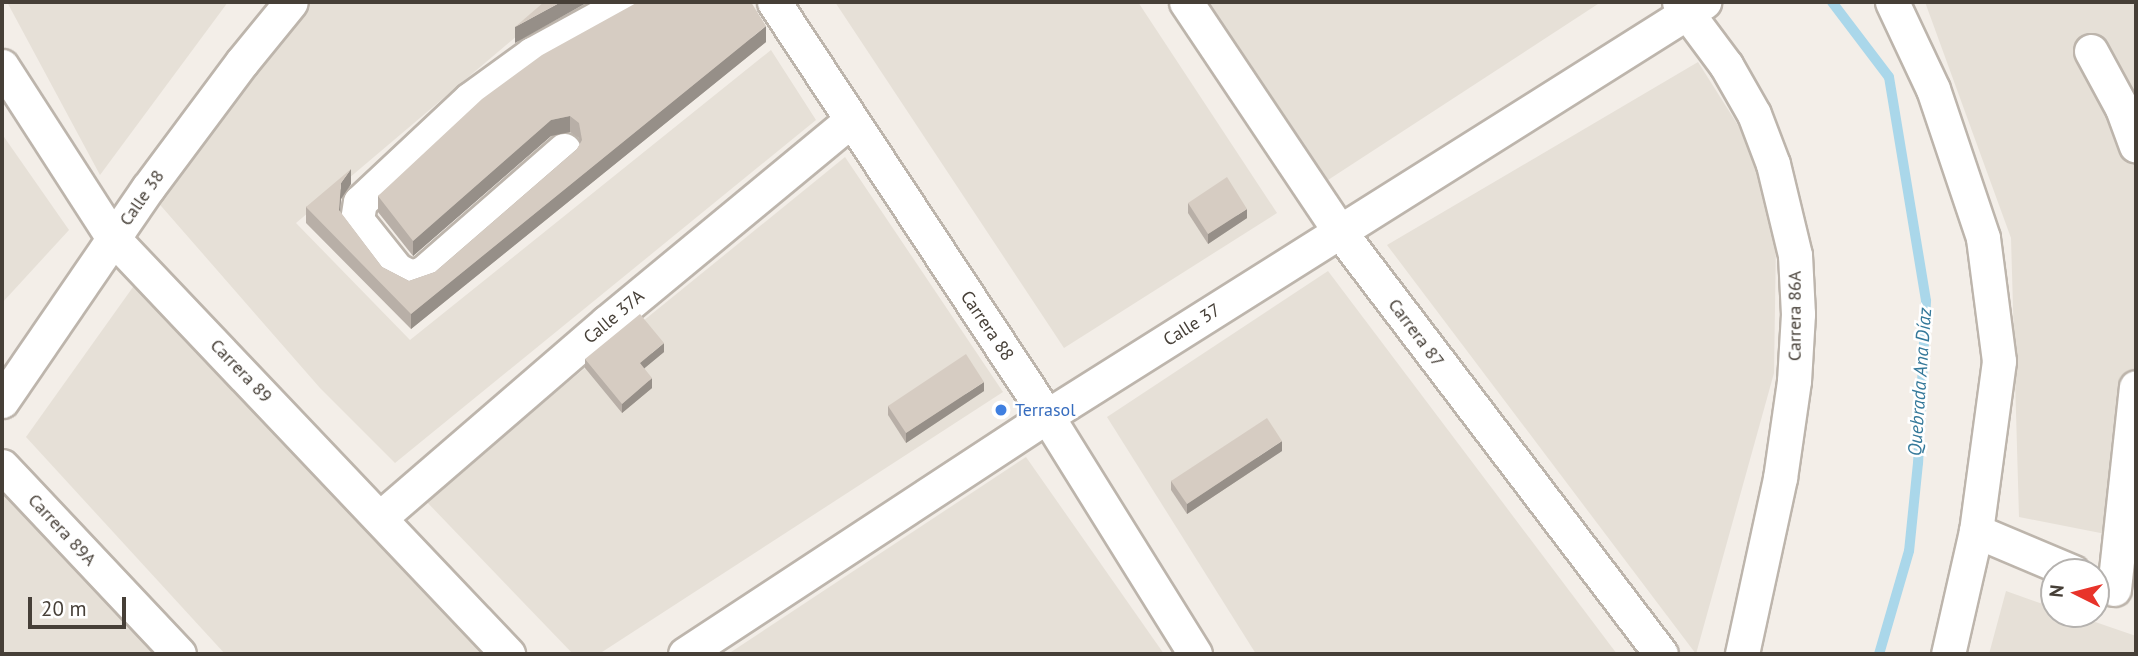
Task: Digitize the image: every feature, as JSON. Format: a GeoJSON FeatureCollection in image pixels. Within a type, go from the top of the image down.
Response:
{"type":"FeatureCollection","features":[{"type":"Feature","properties":{"kind":"street","name":"Calle 38"},"geometry":{"type":"LineString","coordinates":[[2,401],[113,238],[242,62],[291,2]]}},
{"type":"Feature","properties":{"kind":"street"},"geometry":{"type":"LineString","coordinates":[[564,150],[423,273],[411,277],[397,270],[357,220],[360,202],[470,99],[532,54],[627,2]]}},
{"type":"Feature","properties":{"kind":"street","name":"Carrera 88"},"geometry":{"type":"LineString","coordinates":[[774,2],[1047,416],[1195,654]]}},
{"type":"Feature","properties":{"kind":"street","name":"Carrera 87"},"geometry":{"type":"LineString","coordinates":[[1186,2],[1340,232],[1661,654]]}},
{"type":"Feature","properties":{"kind":"street"},"geometry":{"type":"LineString","coordinates":[[1892,2],[1933,89],[1960,163],[1985,252],[1999,361],[1976,531],[1948,654]]}},
{"type":"Feature","properties":{"kind":"street","name":"Calle 37"},"geometry":{"type":"LineString","coordinates":[[685,654],[1047,416],[1340,232],[1690,5]]}},
{"type":"Feature","properties":{"kind":"street","name":"Carrera 86A"},"geometry":{"type":"LineString","coordinates":[[1690,5],[1754,114],[1773,164],[1795,255],[1798,314],[1794,381],[1780,478],[1742,654]]}},
{"type":"Feature","properties":{"kind":"street"},"geometry":{"type":"LineString","coordinates":[[2091,51],[2122,108],[2136,146]]}},
{"type":"Feature","properties":{"kind":"street","name":"Carrera 89"},"geometry":{"type":"LineString","coordinates":[[2,66],[113,238],[381,517],[508,654]]}},
{"type":"Feature","properties":{"kind":"street","name":"Calle 37A"},"geometry":{"type":"LineString","coordinates":[[381,517],[607,322],[851,120]]}},
{"type":"Feature","properties":{"kind":"street"},"geometry":{"type":"LineString","coordinates":[[2115,590],[2136,387]]}},
{"type":"Feature","properties":{"kind":"street","name":"Carrera 89A"},"geometry":{"type":"LineString","coordinates":[[2,466],[179,654]]}},
{"type":"Feature","properties":{"kind":"street"},"geometry":{"type":"LineString","coordinates":[[1976,531],[2040,558]]}},
{"type":"Feature","properties":{"kind":"shaded area"},"geometry":{"type":"Polygon","coordinates":[[[7,2],[228,2],[100,175],[7,2]]]}},
{"type":"Feature","properties":{"kind":"shaded area"},"geometry":{"type":"Polygon","coordinates":[[[307,2],[557,2],[296,223],[410,340],[771,50],[816,120],[395,463],[320,388],[148,191],[307,2]]]}},
{"type":"Feature","properties":{"kind":"shaded area"},"geometry":{"type":"Polygon","coordinates":[[[835,2],[1138,2],[1277,213],[1064,348],[835,2]]]}},
{"type":"Feature","properties":{"kind":"shaded area"},"geometry":{"type":"Polygon","coordinates":[[[1203,2],[1601,2],[1328,180],[1203,2]]]}},
{"type":"Feature","properties":{"kind":"shaded area"},"geometry":{"type":"Polygon","coordinates":[[[1925,2],[2136,2],[2136,540],[2019,517],[2011,238],[1925,2]]]}},
{"type":"Feature","properties":{"kind":"shaded area"},"geometry":{"type":"Polygon","coordinates":[[[1698,62],[1748,141],[1776,240],[1774,373],[1696,654],[1387,245],[1698,62]]]}},
{"type":"Feature","properties":{"kind":"shaded area"},"geometry":{"type":"Polygon","coordinates":[[[2,134],[69,230],[2,303],[2,134]]]}},
{"type":"Feature","properties":{"kind":"shaded area"},"geometry":{"type":"Polygon","coordinates":[[[845,157],[1003,392],[599,654],[573,654],[424,499],[845,157]]]}},
{"type":"Feature","properties":{"kind":"shaded area"},"geometry":{"type":"Polygon","coordinates":[[[1328,271],[1617,654],[1256,654],[1107,417],[1328,271]]]}},
{"type":"Feature","properties":{"kind":"shaded area"},"geometry":{"type":"Polygon","coordinates":[[[143,273],[505,654],[225,654],[26,437],[143,273]]]}},
{"type":"Feature","properties":{"kind":"shaded area"},"geometry":{"type":"Polygon","coordinates":[[[1026,457],[1164,654],[728,654],[1026,457]]]}},
{"type":"Feature","properties":{"kind":"shaded area"},"geometry":{"type":"Polygon","coordinates":[[[2,486],[159,654],[2,654],[2,486]]]}},
{"type":"Feature","properties":{"kind":"shaded area"},"geometry":{"type":"Polygon","coordinates":[[[2006,591],[2040,603],[2040,628],[2110,627],[2136,636],[2136,654],[1989,654],[2006,591]]]}},
{"type":"Feature","properties":{"kind":"building"},"geometry":{"type":"Polygon","coordinates":[[[544,2],[561,2],[515,27],[544,2]]]}},
{"type":"Feature","properties":{"kind":"building"},"geometry":{"type":"Polygon","coordinates":[[[638,2],[751,2],[766,26],[411,314],[306,207],[351,169],[341,183],[339,210],[382,267],[409,281],[435,272],[577,149],[582,140],[579,123],[570,116],[551,120],[413,241],[378,196],[482,99],[542,55],[638,2]]]}},
{"type":"Feature","properties":{"kind":"building"},"geometry":{"type":"Polygon","coordinates":[[[1227,177],[1247,209],[1208,234],[1188,203],[1227,177]]]}},
{"type":"Feature","properties":{"kind":"building"},"geometry":{"type":"Polygon","coordinates":[[[640,314],[664,343],[640,363],[652,378],[622,404],[585,359],[640,314]]]}},
{"type":"Feature","properties":{"kind":"building"},"geometry":{"type":"Polygon","coordinates":[[[966,354],[984,382],[906,433],[888,406],[966,354]]]}},
{"type":"Feature","properties":{"kind":"building"},"geometry":{"type":"Polygon","coordinates":[[[1267,418],[1282,441],[1187,504],[1171,481],[1267,418]]]}},
{"type":"Feature","properties":{"kind":"waterway","name":"Quebrada Ana Díaz"},"geometry":{"type":"LineString","coordinates":[[1832,2],[1889,77],[1926,301],[1918,463],[1909,551],[1879,654]]}},
{"type":"Feature","properties":{"kind":"place","name":"Terrasol"},"geometry":{"type":"Point","coordinates":[1001,410]}}]}
